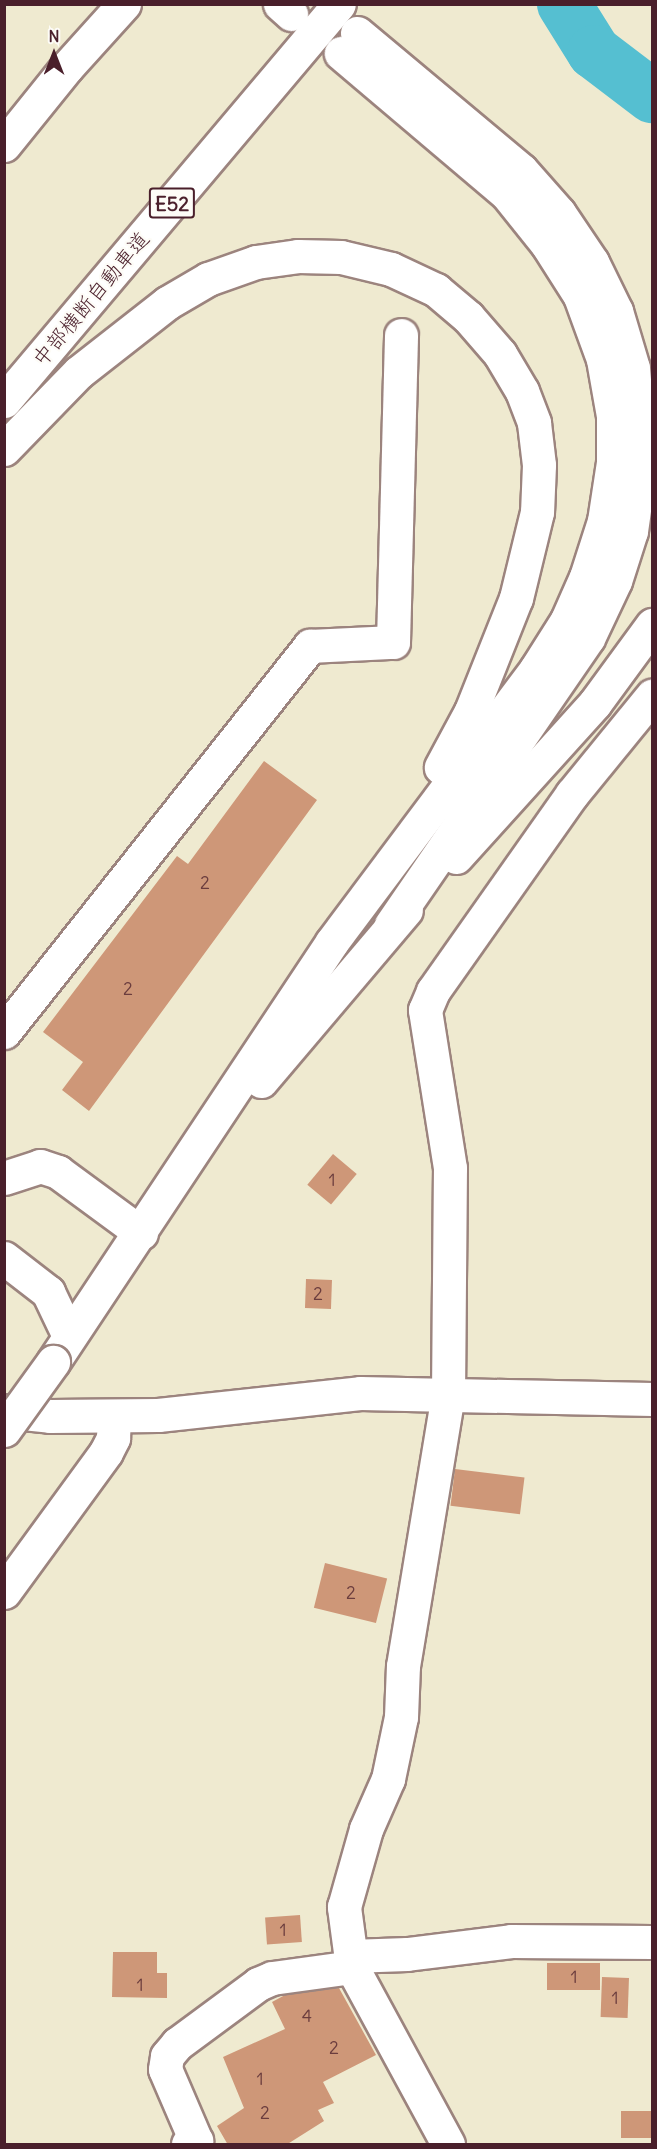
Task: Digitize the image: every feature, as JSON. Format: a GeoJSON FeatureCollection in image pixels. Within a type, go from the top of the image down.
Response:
{"type":"FeatureCollection","features":[{"type":"Feature","properties":{"kind":"main road"},"geometry":{"type":"LineString","coordinates":[[4,145],[66,68],[124,4]]}},
{"type":"Feature","properties":{"kind":"main road","name":"中部横断自動車道"},"geometry":{"type":"LineString","coordinates":[[4,401],[339,4]]}},
{"type":"Feature","properties":{"kind":"main road"},"geometry":{"type":"LineString","coordinates":[[141,1233],[391,925],[588,638],[615,581],[631,531],[641,461],[633,368],[616,311],[592,262],[558,213],[521,170],[349,43],[507,194],[547,244],[580,296],[603,358],[613,416],[613,462],[604,521],[567,620],[536,669],[365,895]]}},
{"type":"Feature","properties":{"kind":"main road"},"geometry":{"type":"LineString","coordinates":[[4,449],[79,372],[167,303],[208,279],[256,262],[298,256],[341,257],[391,269],[436,290],[468,317],[500,354],[522,391],[534,423],[538,465],[537,512],[528,557],[497,651],[471,711],[430,789],[365,895],[141,1233],[4,1430]]}},
{"type":"Feature","properties":{"kind":"main road"},"geometry":{"type":"LineString","coordinates":[[4,1032],[310,646],[393,642],[401,335]]}},
{"type":"Feature","properties":{"kind":"main road"},"geometry":{"type":"LineString","coordinates":[[391,925],[488,825],[588,711],[652,626]]}},
{"type":"Feature","properties":{"kind":"main road"},"geometry":{"type":"LineString","coordinates":[[448,2145],[351,1962],[344,1907],[366,1829],[388,1779],[401,1717],[403,1666],[448,1395],[450,1168],[426,1003],[572,794],[652,696]]}},
{"type":"Feature","properties":{"kind":"main road"},"geometry":{"type":"LineString","coordinates":[[4,1178],[40,1166],[58,1172],[141,1233]]}},
{"type":"Feature","properties":{"kind":"main road"},"geometry":{"type":"LineString","coordinates":[[4,1258],[48,1292],[61,1349]]}},
{"type":"Feature","properties":{"kind":"main road"},"geometry":{"type":"LineString","coordinates":[[4,1411],[114,1417],[216,1411],[348,1394],[652,1399]]}},
{"type":"Feature","properties":{"kind":"main road"},"geometry":{"type":"LineString","coordinates":[[4,1592],[106,1452],[113,1438],[114,1417]]}},
{"type":"Feature","properties":{"kind":"main road"},"geometry":{"type":"LineString","coordinates":[[188,2145],[196,2141],[165,2069],[167,2056],[177,2044],[258,1984],[272,1978],[351,1962],[511,1941],[652,1942]]}},
{"type":"Feature","properties":{"kind":"building"},"geometry":{"type":"Polygon","coordinates":[[[264,761],[317,800],[89,1111],[62,1090],[83,1062],[43,1032],[177,856],[188,864],[264,761]]]}},
{"type":"Feature","properties":{"kind":"building"},"geometry":{"type":"Polygon","coordinates":[[[333,1154],[357,1174],[331,1205],[307,1185],[333,1154]]]}},
{"type":"Feature","properties":{"kind":"building"},"geometry":{"type":"Polygon","coordinates":[[[306,1279],[332,1280],[331,1309],[305,1308],[306,1279]]]}},
{"type":"Feature","properties":{"kind":"building"},"geometry":{"type":"Polygon","coordinates":[[[455,1469],[524,1478],[520,1514],[450,1506],[455,1469]]]}},
{"type":"Feature","properties":{"kind":"building"},"geometry":{"type":"Polygon","coordinates":[[[325,1563],[387,1578],[376,1623],[314,1608],[325,1563]]]}},
{"type":"Feature","properties":{"kind":"building"},"geometry":{"type":"Polygon","coordinates":[[[300,1915],[302,1942],[267,1944],[265,1917],[300,1915]]]}},
{"type":"Feature","properties":{"kind":"building"},"geometry":{"type":"Polygon","coordinates":[[[113,1952],[157,1952],[157,1973],[167,1973],[167,1998],[112,1997],[113,1952]]]}},
{"type":"Feature","properties":{"kind":"building"},"geometry":{"type":"Polygon","coordinates":[[[547,1963],[600,1963],[600,1990],[547,1990],[547,1963]]]}},
{"type":"Feature","properties":{"kind":"building"},"geometry":{"type":"Polygon","coordinates":[[[602,1977],[629,1978],[628,2018],[601,2017],[602,1977]]]}},
{"type":"Feature","properties":{"kind":"building"},"geometry":{"type":"Polygon","coordinates":[[[339,1988],[376,2055],[323,2082],[334,2103],[318,2110],[324,2121],[286,2145],[228,2145],[217,2126],[244,2108],[223,2057],[285,2029],[272,2002],[285,1995],[339,1988]]]}},
{"type":"Feature","properties":{"kind":"building"},"geometry":{"type":"Polygon","coordinates":[[[621,2111],[652,2111],[652,2138],[621,2138],[621,2111]]]}},
{"type":"Feature","properties":{"kind":"waterway"},"geometry":{"type":"LineString","coordinates":[[564,4],[594,52],[652,96]]}}]}
